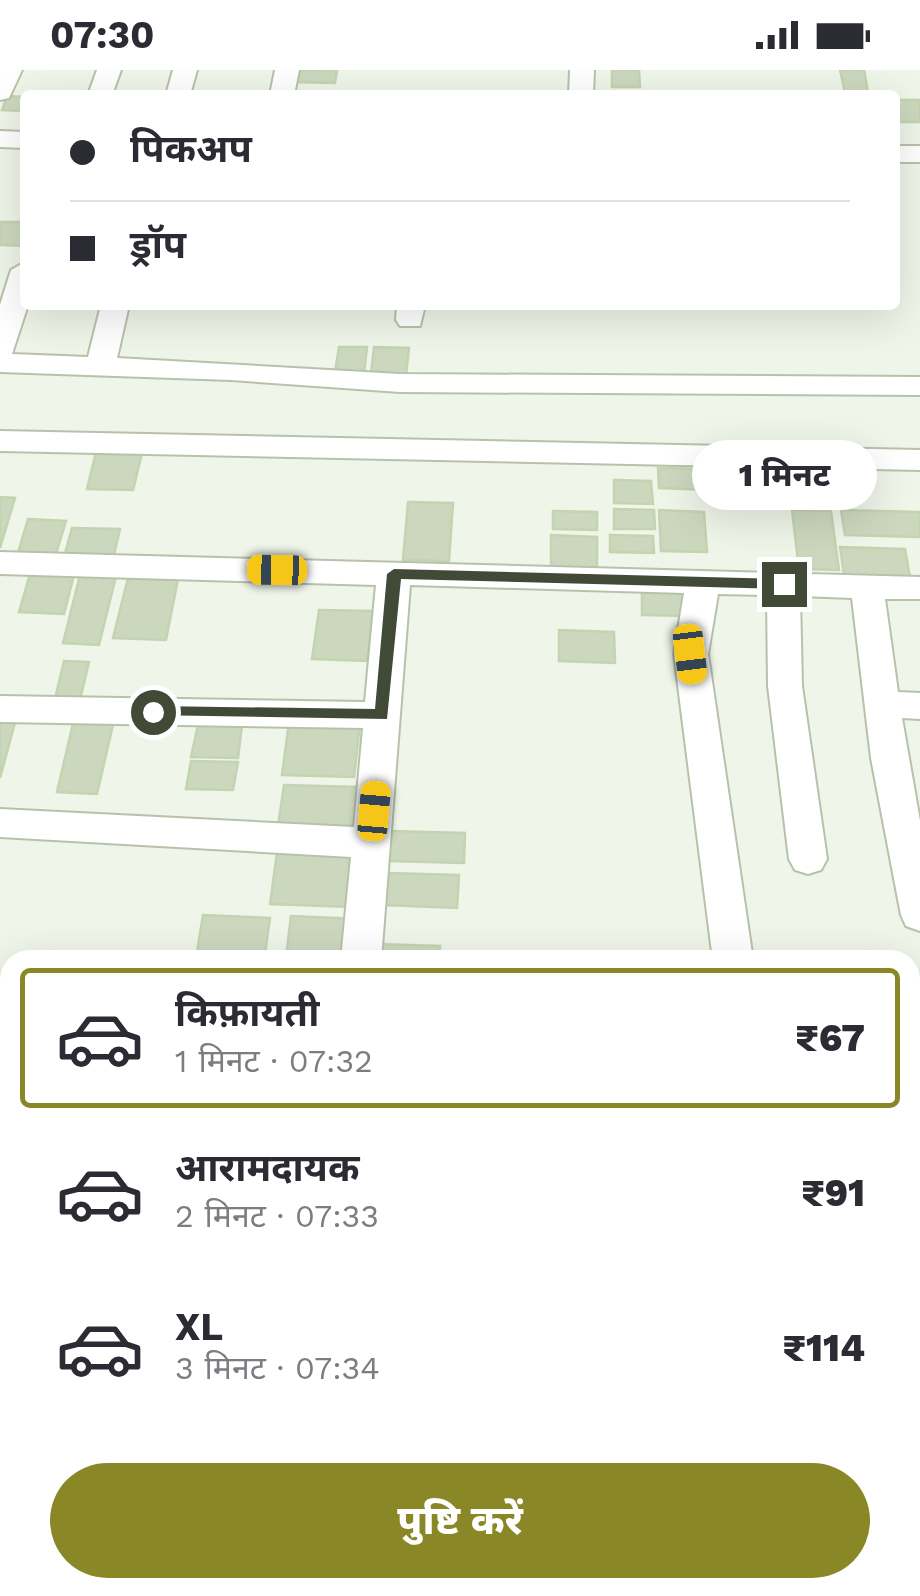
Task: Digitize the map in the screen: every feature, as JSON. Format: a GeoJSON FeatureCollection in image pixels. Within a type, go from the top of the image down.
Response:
{"type":"FeatureCollection","features":[{"type":"Feature","properties":{"kind":"street"},"geometry":{"type":"LineString","coordinates":[[0,93],[10,70]]}},
{"type":"Feature","properties":{"kind":"street"},"geometry":{"type":"LineString","coordinates":[[0,350],[20,286]]}},
{"type":"Feature","properties":{"kind":"street"},"geometry":{"type":"LineString","coordinates":[[100,366],[114,310]]}},
{"type":"Feature","properties":{"kind":"street"},"geometry":{"type":"LineString","coordinates":[[0,363],[400,383],[920,386]]}},
{"type":"Feature","properties":{"kind":"street"},"geometry":{"type":"LineString","coordinates":[[0,441],[920,460]]}},
{"type":"Feature","properties":{"kind":"street"},"geometry":{"type":"LineString","coordinates":[[0,563],[920,588]]}},
{"type":"Feature","properties":{"kind":"street"},"geometry":{"type":"LineString","coordinates":[[362,950],[394,574]]}},
{"type":"Feature","properties":{"kind":"street"},"geometry":{"type":"LineString","coordinates":[[702,582],[690,654],[733,950]]}},
{"type":"Feature","properties":{"kind":"street"},"geometry":{"type":"LineString","coordinates":[[784,584],[785,686],[808,858]]}},
{"type":"Feature","properties":{"kind":"street"},"geometry":{"type":"LineString","coordinates":[[867,586],[882,704],[912,833],[920,915]]}},
{"type":"Feature","properties":{"kind":"street"},"geometry":{"type":"LineString","coordinates":[[882,704],[920,706]]}},
{"type":"Feature","properties":{"kind":"street"},"geometry":{"type":"LineString","coordinates":[[0,709],[382,715]]}},
{"type":"Feature","properties":{"kind":"street"},"geometry":{"type":"LineString","coordinates":[[0,823],[371,843]]}},
{"type":"Feature","properties":{"kind":"building"},"geometry":{"type":"Polygon","coordinates":[[[296,70],[337,71],[335,83],[294,82],[296,70]]]}},
{"type":"Feature","properties":{"kind":"building"},"geometry":{"type":"Polygon","coordinates":[[[612,70],[639,70],[640,87],[612,87],[612,70]]]}},
{"type":"Feature","properties":{"kind":"building"},"geometry":{"type":"Polygon","coordinates":[[[840,70],[864,70],[868,90],[845,90],[840,70]]]}},
{"type":"Feature","properties":{"kind":"building"},"geometry":{"type":"Polygon","coordinates":[[[7,96],[20,97],[20,111],[2,110],[7,96]]]}},
{"type":"Feature","properties":{"kind":"building"},"geometry":{"type":"Polygon","coordinates":[[[900,100],[920,100],[920,122],[900,122],[900,100]]]}},
{"type":"Feature","properties":{"kind":"building"},"geometry":{"type":"Polygon","coordinates":[[[0,222],[20,222],[20,246],[0,245],[0,222]]]}},
{"type":"Feature","properties":{"kind":"building"},"geometry":{"type":"Polygon","coordinates":[[[339,347],[367,347],[364,373],[335,372],[339,347]]]}},
{"type":"Feature","properties":{"kind":"building"},"geometry":{"type":"Polygon","coordinates":[[[374,347],[409,348],[406,375],[371,374],[374,347]]]}},
{"type":"Feature","properties":{"kind":"building"},"geometry":{"type":"Polygon","coordinates":[[[98,444],[144,445],[133,490],[87,489],[98,444]]]}},
{"type":"Feature","properties":{"kind":"building"},"geometry":{"type":"Polygon","coordinates":[[[774,466],[801,467],[806,506],[779,505],[774,466]]]}},
{"type":"Feature","properties":{"kind":"building"},"geometry":{"type":"Polygon","coordinates":[[[658,468],[707,469],[709,490],[659,488],[658,468]]]}},
{"type":"Feature","properties":{"kind":"building"},"geometry":{"type":"Polygon","coordinates":[[[614,480],[651,481],[653,504],[614,503],[614,480]]]}},
{"type":"Feature","properties":{"kind":"building"},"geometry":{"type":"Polygon","coordinates":[[[810,487],[848,488],[851,506],[812,505],[810,487]]]}},
{"type":"Feature","properties":{"kind":"building"},"geometry":{"type":"Polygon","coordinates":[[[0,497],[15,498],[0,548],[0,497]]]}},
{"type":"Feature","properties":{"kind":"building"},"geometry":{"type":"Polygon","coordinates":[[[408,502],[453,503],[449,561],[403,560],[408,502]]]}},
{"type":"Feature","properties":{"kind":"building"},"geometry":{"type":"Polygon","coordinates":[[[614,509],[654,510],[655,529],[614,529],[614,509]]]}},
{"type":"Feature","properties":{"kind":"building"},"geometry":{"type":"Polygon","coordinates":[[[659,510],[704,512],[707,552],[661,551],[659,510]]]}},
{"type":"Feature","properties":{"kind":"building"},"geometry":{"type":"Polygon","coordinates":[[[792,510],[831,511],[839,570],[799,569],[792,510]]]}},
{"type":"Feature","properties":{"kind":"building"},"geometry":{"type":"Polygon","coordinates":[[[841,510],[920,512],[920,537],[845,535],[841,510]]]}},
{"type":"Feature","properties":{"kind":"building"},"geometry":{"type":"Polygon","coordinates":[[[553,511],[597,512],[597,530],[553,529],[553,511]]]}},
{"type":"Feature","properties":{"kind":"building"},"geometry":{"type":"Polygon","coordinates":[[[28,519],[66,521],[55,557],[17,556],[28,519]]]}},
{"type":"Feature","properties":{"kind":"building"},"geometry":{"type":"Polygon","coordinates":[[[72,528],[120,529],[113,559],[64,557],[72,528]]]}},
{"type":"Feature","properties":{"kind":"building"},"geometry":{"type":"Polygon","coordinates":[[[551,535],[597,537],[597,568],[551,567],[551,535]]]}},
{"type":"Feature","properties":{"kind":"building"},"geometry":{"type":"Polygon","coordinates":[[[610,535],[653,536],[654,553],[610,552],[610,535]]]}},
{"type":"Feature","properties":{"kind":"building"},"geometry":{"type":"Polygon","coordinates":[[[840,547],[905,549],[910,577],[844,575],[840,547]]]}},
{"type":"Feature","properties":{"kind":"building"},"geometry":{"type":"Polygon","coordinates":[[[81,571],[117,572],[99,645],[63,643],[81,571]]]}},
{"type":"Feature","properties":{"kind":"building"},"geometry":{"type":"Polygon","coordinates":[[[30,574],[74,575],[64,614],[19,612],[30,574]]]}},
{"type":"Feature","properties":{"kind":"building"},"geometry":{"type":"Polygon","coordinates":[[[128,578],[178,579],[166,640],[113,638],[128,578]]]}},
{"type":"Feature","properties":{"kind":"building"},"geometry":{"type":"Polygon","coordinates":[[[642,585],[685,586],[687,616],[642,615],[642,585]]]}},
{"type":"Feature","properties":{"kind":"building"},"geometry":{"type":"Polygon","coordinates":[[[319,610],[373,611],[367,661],[312,659],[319,610]]]}},
{"type":"Feature","properties":{"kind":"building"},"geometry":{"type":"Polygon","coordinates":[[[559,630],[614,632],[615,663],[559,661],[559,630]]]}},
{"type":"Feature","properties":{"kind":"building"},"geometry":{"type":"Polygon","coordinates":[[[64,661],[89,662],[79,704],[54,703],[64,661]]]}},
{"type":"Feature","properties":{"kind":"building"},"geometry":{"type":"Polygon","coordinates":[[[75,715],[115,716],[97,794],[57,792],[75,715]]]}},
{"type":"Feature","properties":{"kind":"building"},"geometry":{"type":"Polygon","coordinates":[[[200,716],[243,717],[238,758],[191,757],[200,716]]]}},
{"type":"Feature","properties":{"kind":"building"},"geometry":{"type":"Polygon","coordinates":[[[0,718],[16,719],[0,778],[0,718]]]}},
{"type":"Feature","properties":{"kind":"building"},"geometry":{"type":"Polygon","coordinates":[[[289,722],[360,724],[354,777],[282,775],[289,722]]]}},
{"type":"Feature","properties":{"kind":"building"},"geometry":{"type":"Polygon","coordinates":[[[191,761],[238,762],[233,790],[186,789],[191,761]]]}},
{"type":"Feature","properties":{"kind":"building"},"geometry":{"type":"Polygon","coordinates":[[[284,785],[358,787],[355,828],[278,826],[284,785]]]}},
{"type":"Feature","properties":{"kind":"building"},"geometry":{"type":"Polygon","coordinates":[[[390,831],[465,833],[464,863],[388,861],[390,831]]]}},
{"type":"Feature","properties":{"kind":"building"},"geometry":{"type":"Polygon","coordinates":[[[277,853],[355,856],[350,907],[270,904],[277,853]]]}},
{"type":"Feature","properties":{"kind":"building"},"geometry":{"type":"Polygon","coordinates":[[[387,873],[459,875],[457,908],[383,905],[387,873]]]}},
{"type":"Feature","properties":{"kind":"building"},"geometry":{"type":"Polygon","coordinates":[[[203,915],[270,918],[266,950],[197,950],[203,915]]]}},
{"type":"Feature","properties":{"kind":"building"},"geometry":{"type":"Polygon","coordinates":[[[291,916],[358,919],[355,950],[287,950],[291,916]]]}},
{"type":"Feature","properties":{"kind":"building"},"geometry":{"type":"Polygon","coordinates":[[[374,944],[440,946],[440,950],[374,950],[374,944]]]}},
{"type":"Feature","properties":{"kind":"route"},"geometry":{"type":"LineString","coordinates":[[153,712],[382,715],[394,574],[784,584]]}}]}
